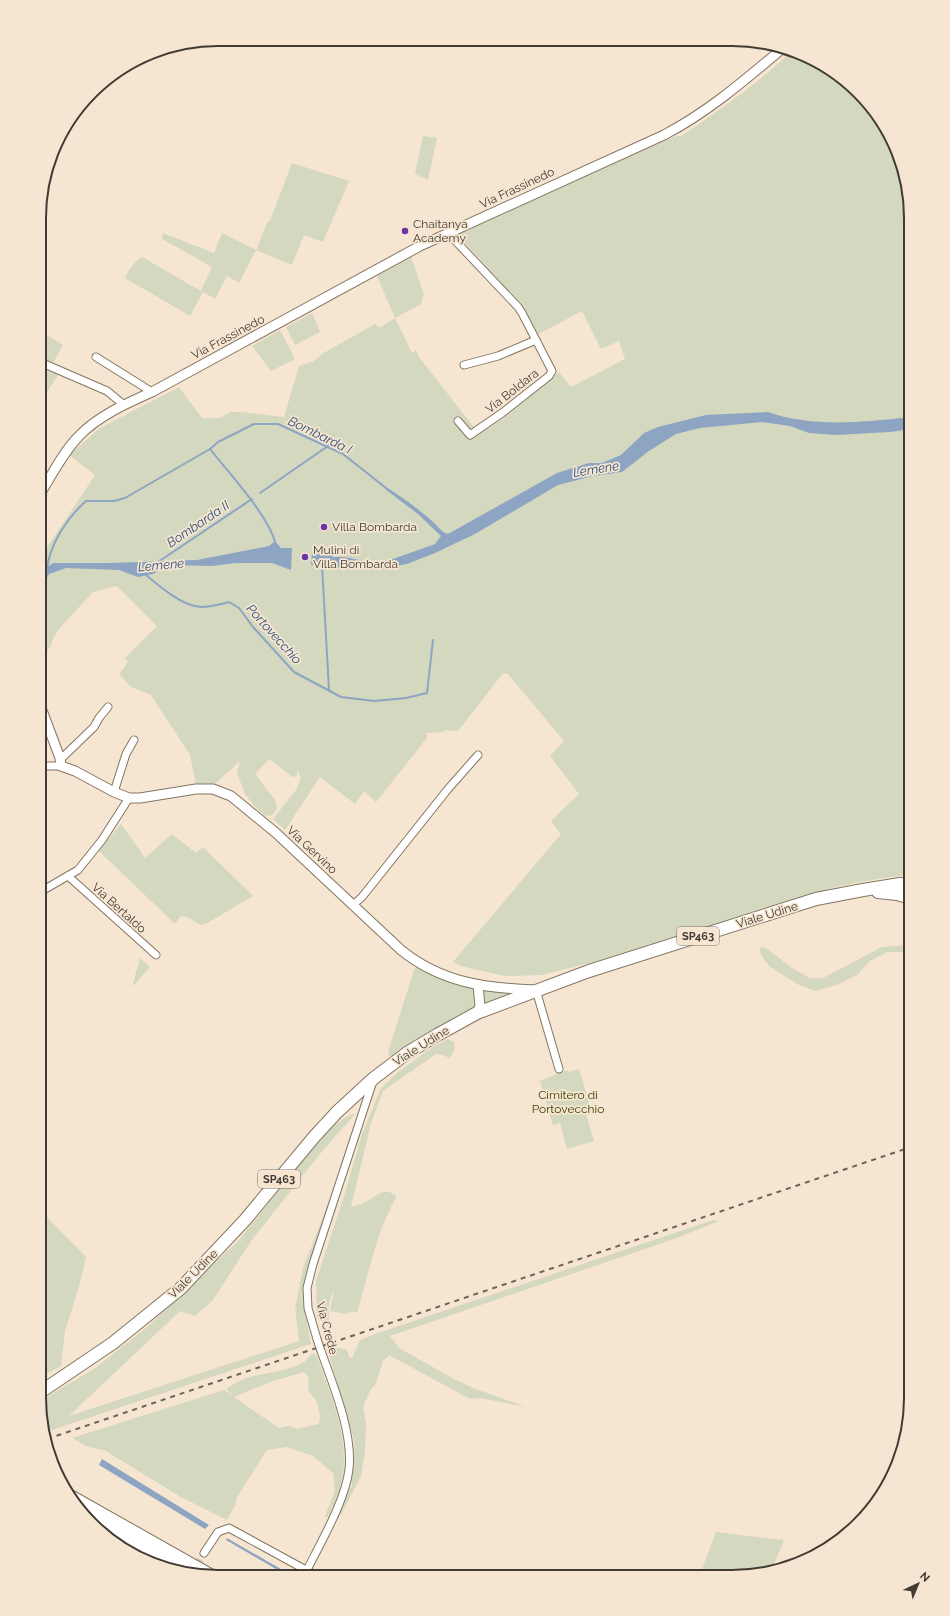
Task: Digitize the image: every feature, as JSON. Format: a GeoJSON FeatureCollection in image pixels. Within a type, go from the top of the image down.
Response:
{"type":"FeatureCollection","features":[{"type":"Feature","properties":{"kind":"highway"},"geometry":{"type":"LineString","coordinates":[[81,1503],[198,1569]]}},
{"type":"Feature","properties":{"kind":"highway"},"geometry":{"type":"LineString","coordinates":[[107,1530],[163,1561]]}},
{"type":"Feature","properties":{"kind":"main road","name":"Viale Udine"},"geometry":{"type":"LineString","coordinates":[[46,1388],[113,1343],[181,1288],[245,1220],[333,1117],[374,1078],[407,1053],[477,1013],[589,971],[816,900],[863,890],[904,884]]}},
{"type":"Feature","properties":{"kind":"main road"},"geometry":{"type":"LineString","coordinates":[[863,890],[904,896]]}},
{"type":"Feature","properties":{"kind":"street","name":"Via Frassinedo"},"geometry":{"type":"LineString","coordinates":[[46,484],[78,436],[98,420],[420,246],[664,135],[685,124],[731,92],[778,52]]}},
{"type":"Feature","properties":{"kind":"street","name":"Via Boldara"},"geometry":{"type":"LineString","coordinates":[[448,233],[512,300],[522,313],[552,369],[552,373],[502,414],[470,435],[458,421]]}},
{"type":"Feature","properties":{"kind":"street"},"geometry":{"type":"LineString","coordinates":[[464,365],[498,356],[536,340]]}},
{"type":"Feature","properties":{"kind":"street"},"geometry":{"type":"LineString","coordinates":[[96,357],[152,392]]}},
{"type":"Feature","properties":{"kind":"street"},"geometry":{"type":"LineString","coordinates":[[46,365],[107,391],[124,405]]}},
{"type":"Feature","properties":{"kind":"street"},"geometry":{"type":"LineString","coordinates":[[46,765],[60,762],[94,727],[108,707]]}},
{"type":"Feature","properties":{"kind":"street"},"geometry":{"type":"LineString","coordinates":[[46,722],[60,762]]}},
{"type":"Feature","properties":{"kind":"street"},"geometry":{"type":"LineString","coordinates":[[114,792],[126,754],[134,740]]}},
{"type":"Feature","properties":{"kind":"street"},"geometry":{"type":"LineString","coordinates":[[353,905],[362,897],[448,789],[478,755]]}},
{"type":"Feature","properties":{"kind":"street","name":"Via Gervino"},"geometry":{"type":"LineString","coordinates":[[60,762],[128,801],[196,789],[213,789],[231,796],[276,833],[414,960],[440,974],[465,983],[498,988],[536,990]]}},
{"type":"Feature","properties":{"kind":"street"},"geometry":{"type":"LineString","coordinates":[[46,889],[78,870],[102,840],[128,801]]}},
{"type":"Feature","properties":{"kind":"street","name":"Via Bertaldo"},"geometry":{"type":"LineString","coordinates":[[68,876],[156,955]]}},
{"type":"Feature","properties":{"kind":"street"},"geometry":{"type":"LineString","coordinates":[[477,1013],[480,1006],[478,985]]}},
{"type":"Feature","properties":{"kind":"street"},"geometry":{"type":"LineString","coordinates":[[536,990],[559,1069]]}},
{"type":"Feature","properties":{"kind":"street","name":"Via Crede"},"geometry":{"type":"LineString","coordinates":[[308,1570],[344,1490],[349,1469],[349,1449],[343,1415],[308,1308],[307,1288],[313,1264],[374,1078]]}},
{"type":"Feature","properties":{"kind":"street"},"geometry":{"type":"LineString","coordinates":[[204,1553],[218,1532],[229,1528],[308,1570]]}},
{"type":"Feature","properties":{"kind":"green space"},"geometry":{"type":"Polygon","coordinates":[[[788,55],[828,75],[854,96],[875,122],[891,152],[901,184],[904,206],[904,876],[871,880],[832,888],[589,963],[542,975],[505,976],[461,966],[453,962],[561,834],[551,821],[579,794],[550,756],[564,741],[508,674],[503,673],[458,731],[445,730],[444,732],[427,733],[427,738],[376,802],[364,791],[355,804],[320,777],[285,830],[273,819],[296,790],[301,778],[297,770],[297,776],[293,777],[269,759],[255,774],[275,800],[277,808],[273,815],[266,816],[256,808],[245,794],[237,773],[240,761],[215,784],[196,784],[190,755],[151,695],[131,687],[119,674],[128,662],[125,658],[157,626],[117,586],[93,592],[59,629],[51,646],[46,651],[46,549],[95,475],[69,455],[100,428],[179,387],[202,418],[219,418],[231,412],[284,417],[299,366],[314,361],[322,354],[375,324],[379,328],[395,318],[412,353],[416,350],[419,357],[479,434],[504,418],[559,372],[571,387],[625,359],[619,341],[601,349],[582,311],[537,335],[519,302],[466,244],[459,233],[676,136],[681,136],[739,95],[788,55]]]}},
{"type":"Feature","properties":{"kind":"green space"},"geometry":{"type":"Polygon","coordinates":[[[423,136],[437,138],[428,180],[415,174],[423,136]]]}},
{"type":"Feature","properties":{"kind":"green space"},"geometry":{"type":"Polygon","coordinates":[[[292,163],[349,181],[323,242],[304,235],[292,265],[256,250],[267,223],[270,221],[292,163]]]}},
{"type":"Feature","properties":{"kind":"green space"},"geometry":{"type":"Polygon","coordinates":[[[163,233],[214,253],[222,233],[256,250],[239,283],[227,276],[215,299],[203,292],[190,316],[125,278],[132,266],[142,257],[201,291],[212,267],[162,239],[163,233]]]}},
{"type":"Feature","properties":{"kind":"green space"},"geometry":{"type":"Polygon","coordinates":[[[411,257],[424,294],[421,304],[395,318],[377,276],[411,257]]]}},
{"type":"Feature","properties":{"kind":"green space"},"geometry":{"type":"Polygon","coordinates":[[[312,313],[320,332],[295,345],[286,327],[312,313]]]}},
{"type":"Feature","properties":{"kind":"green space"},"geometry":{"type":"Polygon","coordinates":[[[280,330],[295,359],[271,371],[252,346],[280,330]]]}},
{"type":"Feature","properties":{"kind":"green space"},"geometry":{"type":"Polygon","coordinates":[[[46,335],[63,345],[53,363],[46,360],[46,335]]]}},
{"type":"Feature","properties":{"kind":"green space"},"geometry":{"type":"Polygon","coordinates":[[[46,370],[58,375],[46,393],[46,370]]]}},
{"type":"Feature","properties":{"kind":"green space"},"geometry":{"type":"Polygon","coordinates":[[[121,824],[145,858],[172,834],[196,853],[203,847],[253,896],[209,922],[201,925],[187,917],[181,916],[175,924],[99,851],[121,824]]]}},
{"type":"Feature","properties":{"kind":"green space"},"geometry":{"type":"Polygon","coordinates":[[[904,945],[904,952],[887,952],[870,961],[857,975],[837,985],[815,991],[797,984],[769,966],[761,955],[760,947],[766,948],[792,968],[810,978],[823,978],[882,947],[904,945]]]}},
{"type":"Feature","properties":{"kind":"green space"},"geometry":{"type":"Polygon","coordinates":[[[140,958],[150,967],[132,987],[140,958]]]}},
{"type":"Feature","properties":{"kind":"green space"},"geometry":{"type":"Polygon","coordinates":[[[418,966],[472,988],[476,1002],[473,1008],[469,1011],[394,1057],[388,1055],[389,1049],[414,970],[418,966]]]}},
{"type":"Feature","properties":{"kind":"green space"},"geometry":{"type":"Polygon","coordinates":[[[484,989],[507,991],[509,993],[508,995],[484,1005],[482,992],[484,989]]]}},
{"type":"Feature","properties":{"kind":"green space"},"geometry":{"type":"Polygon","coordinates":[[[448,1039],[454,1042],[453,1053],[449,1058],[436,1054],[383,1091],[371,1123],[351,1207],[363,1203],[382,1192],[393,1193],[397,1196],[378,1238],[357,1313],[352,1311],[346,1314],[330,1311],[334,1289],[329,1307],[330,1326],[317,1318],[316,1281],[344,1196],[362,1134],[381,1088],[397,1073],[434,1046],[448,1039]]]}},
{"type":"Feature","properties":{"kind":"green space","name":"Cimitero di Portovecchio"},"geometry":{"type":"Polygon","coordinates":[[[579,1069],[592,1113],[586,1115],[594,1141],[567,1149],[560,1123],[553,1125],[540,1081],[567,1070],[568,1072],[579,1069]]]}},
{"type":"Feature","properties":{"kind":"green space"},"geometry":{"type":"Polygon","coordinates":[[[356,1113],[319,1155],[251,1241],[213,1300],[195,1316],[180,1311],[69,1416],[299,1341],[295,1309],[303,1268],[336,1184],[306,1275],[304,1307],[311,1344],[49,1431],[46,1397],[94,1369],[146,1328],[239,1240],[305,1158],[333,1126],[348,1116],[356,1113]]]}},
{"type":"Feature","properties":{"kind":"green space"},"geometry":{"type":"Polygon","coordinates":[[[46,1216],[86,1257],[79,1287],[65,1331],[61,1366],[46,1374],[46,1216]]]}},
{"type":"Feature","properties":{"kind":"green space"},"geometry":{"type":"Polygon","coordinates":[[[713,1220],[719,1221],[674,1239],[390,1336],[399,1348],[454,1379],[473,1388],[526,1407],[480,1398],[470,1399],[389,1355],[383,1361],[375,1385],[370,1391],[363,1407],[366,1424],[365,1451],[361,1476],[341,1515],[338,1514],[352,1485],[354,1440],[328,1352],[331,1348],[347,1350],[349,1357],[352,1358],[360,1340],[375,1334],[713,1220]]]}},
{"type":"Feature","properties":{"kind":"green space"},"geometry":{"type":"Polygon","coordinates":[[[313,1353],[317,1357],[336,1410],[340,1424],[344,1452],[342,1479],[336,1499],[327,1518],[325,1516],[335,1491],[333,1473],[313,1456],[287,1447],[267,1450],[237,1497],[236,1504],[227,1520],[181,1497],[104,1450],[88,1447],[72,1438],[224,1390],[232,1395],[227,1389],[235,1383],[255,1376],[295,1366],[304,1362],[313,1353]],[[304,1372],[270,1382],[234,1397],[279,1428],[289,1426],[297,1429],[319,1424],[320,1416],[317,1402],[308,1390],[309,1378],[304,1372]]]}},
{"type":"Feature","properties":{"kind":"green space"},"geometry":{"type":"Polygon","coordinates":[[[716,1532],[784,1540],[774,1565],[744,1570],[702,1570],[716,1532]]]}},
{"type":"Feature","properties":{"kind":"water","name":"Lemene"},"geometry":{"type":"Polygon","coordinates":[[[768,412],[785,417],[821,422],[857,422],[904,418],[904,430],[836,435],[809,433],[790,426],[762,422],[700,428],[676,434],[649,451],[622,472],[593,476],[558,485],[475,534],[435,553],[407,564],[380,569],[316,567],[316,565],[311,565],[312,553],[328,551],[333,557],[345,557],[373,563],[393,559],[435,544],[441,536],[418,514],[385,489],[386,487],[415,507],[441,530],[448,534],[557,473],[589,463],[602,463],[621,455],[644,433],[658,427],[706,415],[768,412]]]}},
{"type":"Feature","properties":{"kind":"water","name":"Lemene"},"geometry":{"type":"Polygon","coordinates":[[[275,541],[281,548],[292,548],[291,570],[272,563],[235,563],[212,566],[168,565],[153,574],[138,577],[119,570],[66,568],[49,574],[46,579],[46,568],[53,563],[197,560],[269,546],[275,541]]]}},
{"type":"Feature","properties":{"kind":"water"},"geometry":{"type":"Polygon","coordinates":[[[102,1459],[209,1525],[205,1529],[99,1465],[102,1459]]]}},
{"type":"Feature","properties":{"kind":"water"},"geometry":{"type":"Polygon","coordinates":[[[227,1538],[283,1570],[278,1570],[226,1540],[227,1538]]]}},
{"type":"Feature","properties":{"kind":"waterway","name":"Bombarda I"},"geometry":{"type":"LineString","coordinates":[[275,542],[271,531],[256,507],[237,481],[210,449],[218,442],[254,424],[278,424],[343,454],[386,488]]}},
{"type":"Feature","properties":{"kind":"waterway","name":"Bombarda II"},"geometry":{"type":"LineString","coordinates":[[260,493],[328,446]]}},
{"type":"Feature","properties":{"kind":"waterway"},"geometry":{"type":"LineString","coordinates":[[47,570],[51,551],[60,532],[72,515],[86,501],[114,501],[125,498],[210,449]]}},
{"type":"Feature","properties":{"kind":"waterway","name":"Bombarda II"},"geometry":{"type":"LineString","coordinates":[[158,562],[252,499]]}},
{"type":"Feature","properties":{"kind":"waterway"},"geometry":{"type":"LineString","coordinates":[[322,565],[329,690]]}},
{"type":"Feature","properties":{"kind":"waterway","name":"Portovecchio"},"geometry":{"type":"LineString","coordinates":[[146,575],[179,600],[187,604],[202,607],[229,602],[239,608],[253,627],[294,672],[341,697],[374,701],[406,698],[427,693],[433,640]]}},
{"type":"Feature","properties":{"kind":"tunnel"},"geometry":{"type":"LineString","coordinates":[[195,1569],[204,1553]]}},
{"type":"Feature","properties":{"kind":"railway"},"geometry":{"type":"LineString","coordinates":[[51,1438],[904,1149]]}},
{"type":"Feature","properties":{"kind":"place","name":"Chaitanya Academy"},"geometry":{"type":"Point","coordinates":[405,231]}},
{"type":"Feature","properties":{"kind":"place","name":"Villa Bombarda"},"geometry":{"type":"Point","coordinates":[324,527]}},
{"type":"Feature","properties":{"kind":"place","name":"Mulini di Villa Bombarda"},"geometry":{"type":"Point","coordinates":[305,557]}}]}
